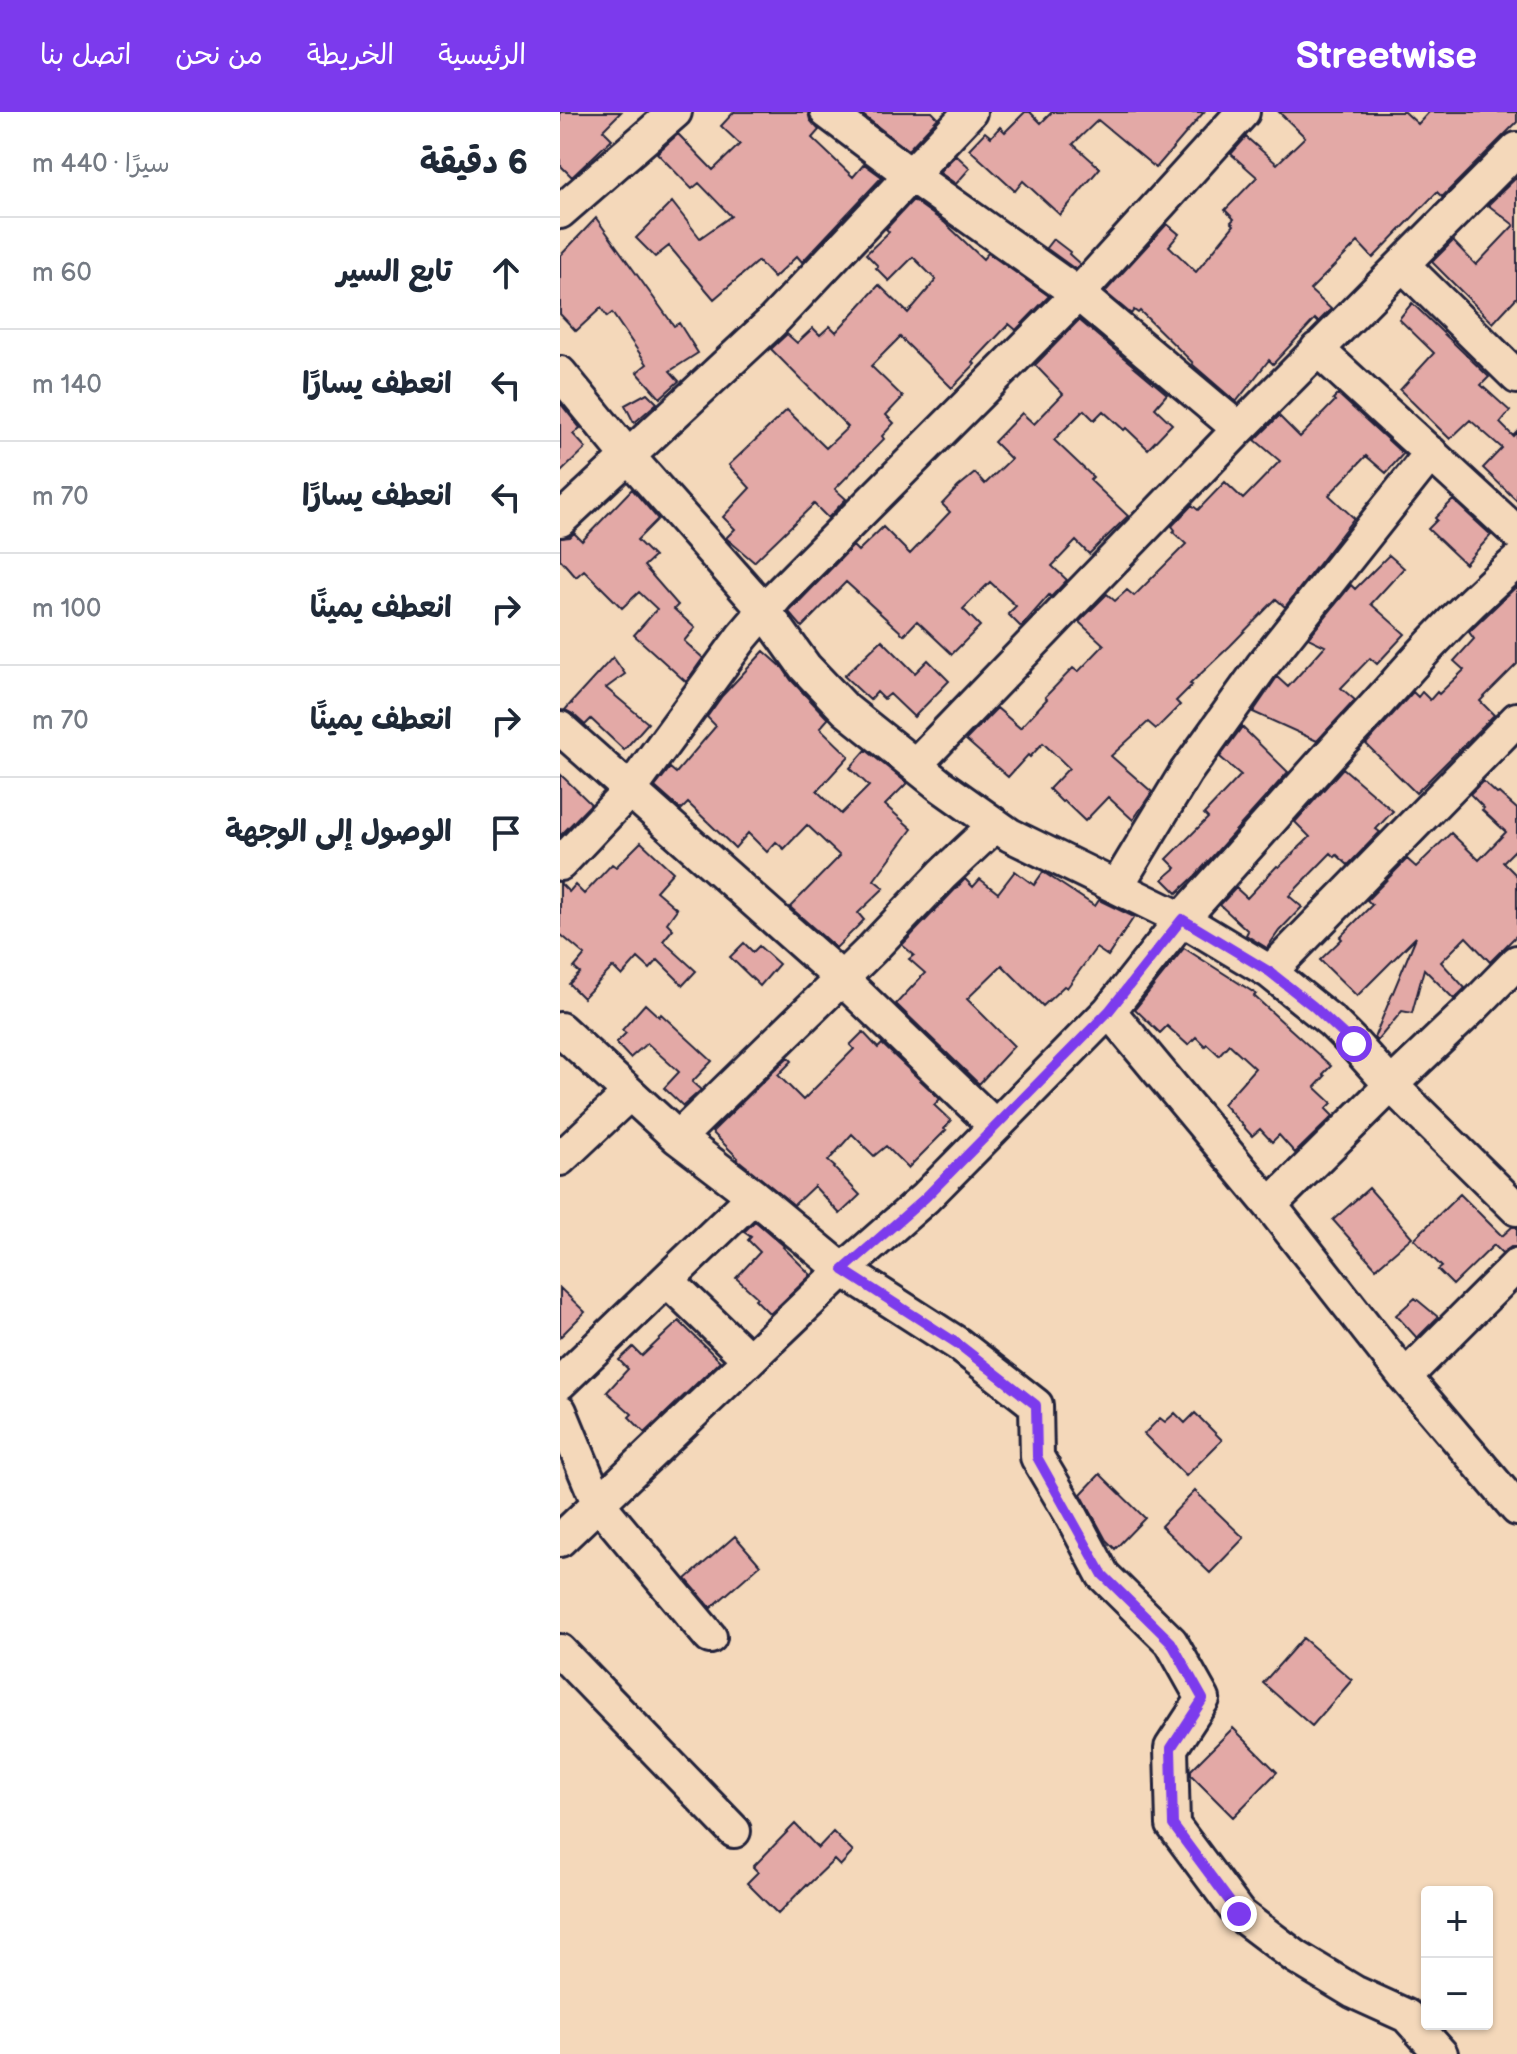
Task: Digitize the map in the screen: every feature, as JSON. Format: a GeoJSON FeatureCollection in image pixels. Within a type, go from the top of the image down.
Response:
{"type":"FeatureCollection","features":[{"type":"Feature","properties":{"kind":"street"},"geometry":{"type":"LineString","coordinates":[[560,212],[675,112]]}},
{"type":"Feature","properties":{"kind":"street"},"geometry":{"type":"LineString","coordinates":[[827,112],[1078,294],[1239,429]]}},
{"type":"Feature","properties":{"kind":"street"},"geometry":{"type":"LineString","coordinates":[[560,520],[772,322],[970,112]]}},
{"type":"Feature","properties":{"kind":"street"},"geometry":{"type":"LineString","coordinates":[[560,864],[630,790],[742,637],[777,596],[1078,294],[1239,114]]}},
{"type":"Feature","properties":{"kind":"street"},"geometry":{"type":"LineString","coordinates":[[916,764],[1317,349],[1517,149]]}},
{"type":"Feature","properties":{"kind":"street"},"geometry":{"type":"LineString","coordinates":[[1403,265],[1517,377]]}},
{"type":"Feature","properties":{"kind":"street"},"geometry":{"type":"LineString","coordinates":[[1317,349],[1517,533]]}},
{"type":"Feature","properties":{"kind":"street"},"geometry":{"type":"LineString","coordinates":[[565,390],[628,456],[765,611],[805,667],[846,710],[1010,835],[1182,919],[1270,972],[1332,1022],[1517,1209]]}},
{"type":"Feature","properties":{"kind":"street"},"geometry":{"type":"LineString","coordinates":[[1117,886],[1186,772],[1262,666],[1431,453]]}},
{"type":"Feature","properties":{"kind":"street"},"geometry":{"type":"LineString","coordinates":[[560,1540],[843,1270],[925,1198],[1109,1011],[1182,919],[1430,645],[1517,561]]}},
{"type":"Feature","properties":{"kind":"street"},"geometry":{"type":"LineString","coordinates":[[1270,972],[1517,719]]}},
{"type":"Feature","properties":{"kind":"street"},"geometry":{"type":"LineString","coordinates":[[560,728],[841,978],[994,1125]]}},
{"type":"Feature","properties":{"kind":"street"},"geometry":{"type":"LineString","coordinates":[[678,1138],[995,825]]}},
{"type":"Feature","properties":{"kind":"street"},"geometry":{"type":"LineString","coordinates":[[1270,1205],[1517,962]]}},
{"type":"Feature","properties":{"kind":"street"},"geometry":{"type":"LineString","coordinates":[[1109,1011],[1270,1205],[1405,1377],[1517,1509]]}},
{"type":"Feature","properties":{"kind":"street"},"geometry":{"type":"LineString","coordinates":[[560,1029],[678,1138],[843,1270],[958,1344],[1036,1405],[1037,1457],[1103,1575],[1171,1642],[1203,1699],[1171,1748],[1173,1825],[1239,1914],[1296,1957],[1354,1992],[1407,2016],[1441,2054]]}},
{"type":"Feature","properties":{"kind":"street"},"geometry":{"type":"LineString","coordinates":[[560,1159],[629,1094]]}},
{"type":"Feature","properties":{"kind":"street"},"geometry":{"type":"LineString","coordinates":[[560,1383],[754,1196]]}},
{"type":"Feature","properties":{"kind":"street"},"geometry":{"type":"LineString","coordinates":[[1405,1377],[1517,1265]]}},
{"type":"Feature","properties":{"kind":"street"},"geometry":{"type":"LineString","coordinates":[[668,1281],[749,1359]]}},
{"type":"Feature","properties":{"kind":"street"},"geometry":{"type":"LineString","coordinates":[[560,1411],[598,1503],[710,1637]]}},
{"type":"Feature","properties":{"kind":"street"},"geometry":{"type":"LineString","coordinates":[[560,1651],[734,1831]]}},
{"type":"Feature","properties":{"kind":"building"},"geometry":{"type":"Polygon","coordinates":[[[560,112],[621,112],[603,130],[612,139],[572,177],[560,165],[560,112]]]}},
{"type":"Feature","properties":{"kind":"building"},"geometry":{"type":"Polygon","coordinates":[[[734,112],[808,112],[810,120],[819,130],[812,138],[853,177],[864,164],[882,177],[802,262],[797,256],[774,278],[758,261],[714,299],[669,246],[655,257],[636,238],[672,202],[700,238],[731,216],[699,183],[692,189],[657,153],[678,134],[713,170],[740,144],[721,126],[734,112]]]}},
{"type":"Feature","properties":{"kind":"building"},"geometry":{"type":"Polygon","coordinates":[[[859,112],[932,112],[938,118],[908,150],[859,112]]]}},
{"type":"Feature","properties":{"kind":"building"},"geometry":{"type":"Polygon","coordinates":[[[1025,112],[1030,112],[1041,123],[1052,112],[1204,112],[1156,168],[1098,120],[1073,144],[1100,168],[1060,215],[1023,181],[1015,191],[969,149],[985,132],[991,137],[1000,127],[1005,132],[1025,112]]]}},
{"type":"Feature","properties":{"kind":"building"},"geometry":{"type":"Polygon","coordinates":[[[1279,112],[1405,112],[1418,124],[1429,112],[1517,112],[1517,122],[1442,197],[1437,192],[1373,258],[1358,242],[1310,290],[1331,309],[1318,322],[1315,319],[1273,364],[1269,360],[1236,402],[1192,364],[1140,311],[1134,310],[1131,314],[1105,292],[1167,224],[1179,234],[1169,246],[1196,272],[1234,225],[1231,222],[1234,219],[1225,210],[1257,177],[1231,154],[1246,137],[1277,164],[1305,137],[1279,112]]]}},
{"type":"Feature","properties":{"kind":"building"},"geometry":{"type":"Polygon","coordinates":[[[956,155],[970,168],[956,184],[939,172],[956,155]]]}},
{"type":"Feature","properties":{"kind":"building"},"geometry":{"type":"Polygon","coordinates":[[[1517,177],[1517,297],[1493,323],[1432,262],[1453,241],[1476,265],[1514,225],[1488,205],[1517,177]]]}},
{"type":"Feature","properties":{"kind":"building"},"geometry":{"type":"Polygon","coordinates":[[[913,200],[945,223],[983,259],[988,253],[1049,296],[1016,330],[1009,324],[952,388],[900,337],[871,366],[903,397],[886,415],[894,423],[882,436],[884,439],[835,489],[846,499],[828,518],[814,504],[754,562],[726,538],[735,529],[723,517],[750,488],[729,465],[787,410],[826,448],[848,427],[771,349],[787,334],[797,343],[813,328],[820,335],[830,326],[836,332],[879,285],[908,313],[936,280],[913,257],[889,281],[866,254],[889,232],[886,229],[913,200]]]}},
{"type":"Feature","properties":{"kind":"building"},"geometry":{"type":"Polygon","coordinates":[[[596,218],[674,326],[679,323],[698,353],[670,371],[679,381],[660,398],[637,372],[647,364],[612,313],[607,317],[601,308],[576,331],[560,314],[560,256],[596,218]]]}},
{"type":"Feature","properties":{"kind":"building"},"geometry":{"type":"Polygon","coordinates":[[[1053,239],[1080,264],[1075,269],[1046,248],[1053,239]]]}},
{"type":"Feature","properties":{"kind":"building"},"geometry":{"type":"Polygon","coordinates":[[[1412,303],[1489,377],[1481,385],[1510,411],[1500,423],[1513,436],[1517,432],[1517,501],[1483,468],[1502,448],[1470,420],[1450,439],[1400,390],[1434,353],[1399,319],[1412,303]]]}},
{"type":"Feature","properties":{"kind":"building"},"geometry":{"type":"Polygon","coordinates":[[[1079,320],[1167,394],[1155,408],[1172,424],[1148,449],[1103,411],[1094,420],[1084,410],[1054,440],[1128,516],[1089,554],[1076,541],[1052,566],[1067,580],[1021,627],[1008,614],[1016,606],[990,582],[963,609],[980,626],[952,654],[917,621],[904,635],[846,582],[802,627],[789,612],[853,546],[858,551],[883,527],[910,554],[950,512],[942,504],[958,487],[975,473],[985,484],[1011,459],[994,442],[1022,413],[1034,424],[1063,394],[1035,365],[1079,320]]]}},
{"type":"Feature","properties":{"kind":"building"},"geometry":{"type":"Polygon","coordinates":[[[647,393],[657,403],[634,423],[625,405],[647,393]]]}},
{"type":"Feature","properties":{"kind":"building"},"geometry":{"type":"Polygon","coordinates":[[[1338,394],[1403,454],[1386,473],[1366,456],[1329,495],[1354,518],[1285,607],[1276,599],[1190,684],[1176,701],[1180,705],[1156,729],[1148,722],[1111,756],[1152,792],[1133,820],[1108,797],[1085,821],[1062,802],[1049,789],[1069,768],[1043,743],[1008,777],[966,740],[997,708],[1020,728],[1073,668],[1078,672],[1104,645],[1079,622],[1107,594],[1115,601],[1127,590],[1134,596],[1186,544],[1173,532],[1172,526],[1192,505],[1198,510],[1225,482],[1243,499],[1280,461],[1255,440],[1279,416],[1300,437],[1338,394]]]}},
{"type":"Feature","properties":{"kind":"building"},"geometry":{"type":"Polygon","coordinates":[[[560,403],[580,428],[573,434],[586,448],[560,473],[560,403]]]}},
{"type":"Feature","properties":{"kind":"building"},"geometry":{"type":"Polygon","coordinates":[[[632,489],[658,519],[637,540],[654,557],[644,566],[678,605],[674,609],[695,628],[684,641],[703,658],[686,682],[634,635],[657,609],[639,592],[622,608],[584,570],[576,577],[560,559],[560,538],[570,537],[574,533],[582,541],[632,489]]]}},
{"type":"Feature","properties":{"kind":"building"},"geometry":{"type":"Polygon","coordinates":[[[1453,500],[1491,535],[1465,564],[1428,529],[1453,500]]]}},
{"type":"Feature","properties":{"kind":"building"},"geometry":{"type":"Polygon","coordinates":[[[1389,555],[1404,568],[1371,604],[1405,634],[1377,664],[1370,658],[1341,688],[1355,700],[1317,741],[1253,712],[1277,677],[1288,687],[1325,646],[1308,638],[1351,585],[1355,589],[1389,555]]]}},
{"type":"Feature","properties":{"kind":"building"},"geometry":{"type":"Polygon","coordinates":[[[1517,586],[1517,664],[1480,701],[1494,715],[1416,793],[1366,744],[1413,692],[1418,697],[1422,692],[1430,700],[1464,670],[1454,661],[1474,639],[1469,632],[1517,586]]]}},
{"type":"Feature","properties":{"kind":"building"},"geometry":{"type":"Polygon","coordinates":[[[882,640],[915,673],[928,660],[949,681],[914,717],[890,694],[884,699],[877,692],[870,700],[844,676],[882,640]]]}},
{"type":"Feature","properties":{"kind":"building"},"geometry":{"type":"Polygon","coordinates":[[[764,651],[828,719],[820,728],[849,756],[817,791],[841,814],[869,786],[850,768],[866,750],[907,783],[885,805],[912,829],[874,880],[884,888],[858,913],[864,920],[836,948],[790,907],[840,856],[807,825],[784,849],[776,842],[767,852],[748,833],[735,848],[688,803],[681,810],[655,787],[670,768],[676,773],[716,726],[707,717],[764,651]]]}},
{"type":"Feature","properties":{"kind":"building"},"geometry":{"type":"Polygon","coordinates":[[[613,657],[625,674],[606,688],[648,723],[624,750],[591,719],[585,725],[565,710],[613,657]]]}},
{"type":"Feature","properties":{"kind":"building"},"geometry":{"type":"Polygon","coordinates":[[[1242,727],[1288,772],[1177,893],[1163,879],[1176,868],[1167,859],[1208,818],[1204,814],[1241,775],[1220,757],[1242,727]]]}},
{"type":"Feature","properties":{"kind":"building"},"geometry":{"type":"Polygon","coordinates":[[[1343,768],[1393,811],[1376,829],[1380,832],[1348,865],[1331,853],[1289,896],[1302,907],[1267,948],[1246,935],[1248,931],[1220,905],[1236,888],[1247,898],[1310,837],[1295,822],[1343,768]]]}},
{"type":"Feature","properties":{"kind":"building"},"geometry":{"type":"Polygon","coordinates":[[[560,774],[591,804],[560,836],[560,774]]]}},
{"type":"Feature","properties":{"kind":"building"},"geometry":{"type":"Polygon","coordinates":[[[1483,781],[1517,809],[1517,848],[1503,862],[1517,876],[1517,935],[1490,962],[1466,937],[1441,962],[1465,988],[1454,999],[1424,969],[1412,1013],[1402,1011],[1377,1041],[1374,1038],[1416,937],[1357,996],[1320,960],[1372,905],[1367,900],[1407,859],[1416,867],[1451,833],[1479,860],[1506,832],[1470,794],[1483,781]]]}},
{"type":"Feature","properties":{"kind":"building"},"geometry":{"type":"Polygon","coordinates":[[[641,842],[673,872],[656,891],[677,909],[667,923],[673,929],[663,941],[696,971],[683,985],[658,960],[650,969],[638,958],[622,976],[613,967],[583,998],[569,984],[580,973],[574,968],[585,955],[560,934],[560,883],[569,892],[575,885],[584,894],[612,864],[616,867],[641,842]]]}},
{"type":"Feature","properties":{"kind":"building"},"geometry":{"type":"Polygon","coordinates":[[[1015,871],[1034,885],[1043,872],[1095,906],[1099,900],[1134,917],[1108,956],[1096,948],[1067,988],[1064,986],[1043,1006],[1002,965],[967,999],[1014,1046],[979,1084],[896,1004],[925,973],[909,959],[914,955],[902,945],[965,879],[973,887],[980,879],[998,893],[1015,871]]]}},
{"type":"Feature","properties":{"kind":"building"},"geometry":{"type":"Polygon","coordinates":[[[744,943],[753,952],[759,946],[779,964],[760,986],[730,957],[744,943]]]}},
{"type":"Feature","properties":{"kind":"building"},"geometry":{"type":"Polygon","coordinates":[[[1184,948],[1256,994],[1254,996],[1331,1066],[1315,1087],[1332,1103],[1326,1109],[1333,1116],[1295,1153],[1279,1135],[1272,1142],[1260,1129],[1252,1136],[1223,1104],[1255,1068],[1229,1044],[1219,1055],[1196,1037],[1188,1045],[1167,1026],[1160,1033],[1135,1009],[1184,948]]]}},
{"type":"Feature","properties":{"kind":"building"},"geometry":{"type":"Polygon","coordinates":[[[645,1004],[659,1017],[661,1014],[712,1061],[692,1082],[701,1090],[683,1106],[664,1088],[679,1072],[647,1043],[630,1058],[616,1043],[626,1033],[622,1030],[645,1004]]]}},
{"type":"Feature","properties":{"kind":"building"},"geometry":{"type":"Polygon","coordinates":[[[863,1032],[878,1048],[882,1044],[940,1099],[934,1105],[951,1121],[908,1168],[886,1146],[874,1156],[852,1134],[828,1161],[860,1195],[840,1214],[814,1186],[794,1205],[737,1159],[712,1132],[788,1057],[792,1061],[778,1075],[803,1100],[854,1049],[850,1045],[863,1032]]]}},
{"type":"Feature","properties":{"kind":"building"},"geometry":{"type":"Polygon","coordinates":[[[1369,1188],[1412,1237],[1376,1268],[1333,1220],[1369,1188]]]}},
{"type":"Feature","properties":{"kind":"building"},"geometry":{"type":"Polygon","coordinates":[[[1460,1194],[1502,1236],[1512,1227],[1517,1227],[1517,1247],[1502,1253],[1494,1245],[1453,1285],[1438,1270],[1442,1267],[1414,1239],[1460,1194]]]}},
{"type":"Feature","properties":{"kind":"building"},"geometry":{"type":"Polygon","coordinates":[[[755,1221],[811,1275],[770,1314],[736,1278],[760,1252],[744,1232],[755,1221]]]}},
{"type":"Feature","properties":{"kind":"building"},"geometry":{"type":"Polygon","coordinates":[[[560,1288],[585,1312],[560,1337],[560,1288]]]}},
{"type":"Feature","properties":{"kind":"building"},"geometry":{"type":"Polygon","coordinates":[[[1415,1298],[1438,1317],[1417,1338],[1396,1315],[1415,1298]]]}},
{"type":"Feature","properties":{"kind":"building"},"geometry":{"type":"Polygon","coordinates":[[[679,1321],[720,1361],[645,1433],[629,1417],[632,1414],[607,1392],[628,1369],[619,1360],[633,1347],[642,1356],[679,1321]]]}},
{"type":"Feature","properties":{"kind":"building"},"geometry":{"type":"Polygon","coordinates":[[[1175,1413],[1185,1423],[1195,1413],[1222,1440],[1186,1476],[1144,1434],[1160,1418],[1165,1422],[1175,1413]]]}},
{"type":"Feature","properties":{"kind":"building"},"geometry":{"type":"Polygon","coordinates":[[[1100,1474],[1145,1518],[1115,1549],[1106,1540],[1081,1494],[1100,1474]]]}},
{"type":"Feature","properties":{"kind":"building"},"geometry":{"type":"Polygon","coordinates":[[[1195,1491],[1244,1538],[1210,1573],[1161,1526],[1195,1491]]]}},
{"type":"Feature","properties":{"kind":"building"},"geometry":{"type":"Polygon","coordinates":[[[735,1536],[760,1565],[711,1608],[686,1579],[735,1536]]]}},
{"type":"Feature","properties":{"kind":"building"},"geometry":{"type":"Polygon","coordinates":[[[1303,1638],[1352,1680],[1312,1726],[1263,1683],[1303,1638]]]}},
{"type":"Feature","properties":{"kind":"building"},"geometry":{"type":"Polygon","coordinates":[[[1233,1728],[1277,1772],[1233,1817],[1191,1775],[1191,1770],[1233,1728]]]}},
{"type":"Feature","properties":{"kind":"building"},"geometry":{"type":"Polygon","coordinates":[[[795,1824],[818,1848],[833,1832],[853,1852],[840,1866],[834,1860],[778,1914],[747,1883],[758,1872],[753,1867],[795,1824]]]}},
{"type":"Feature","properties":{"kind":"route"},"geometry":{"type":"LineString","coordinates":[[1239,1914],[1173,1825],[1171,1748],[1203,1699],[1171,1642],[1103,1575],[1037,1457],[1036,1405],[958,1344],[843,1270],[925,1198],[1109,1011],[1182,919],[1270,972],[1354,1044]]}}]}
